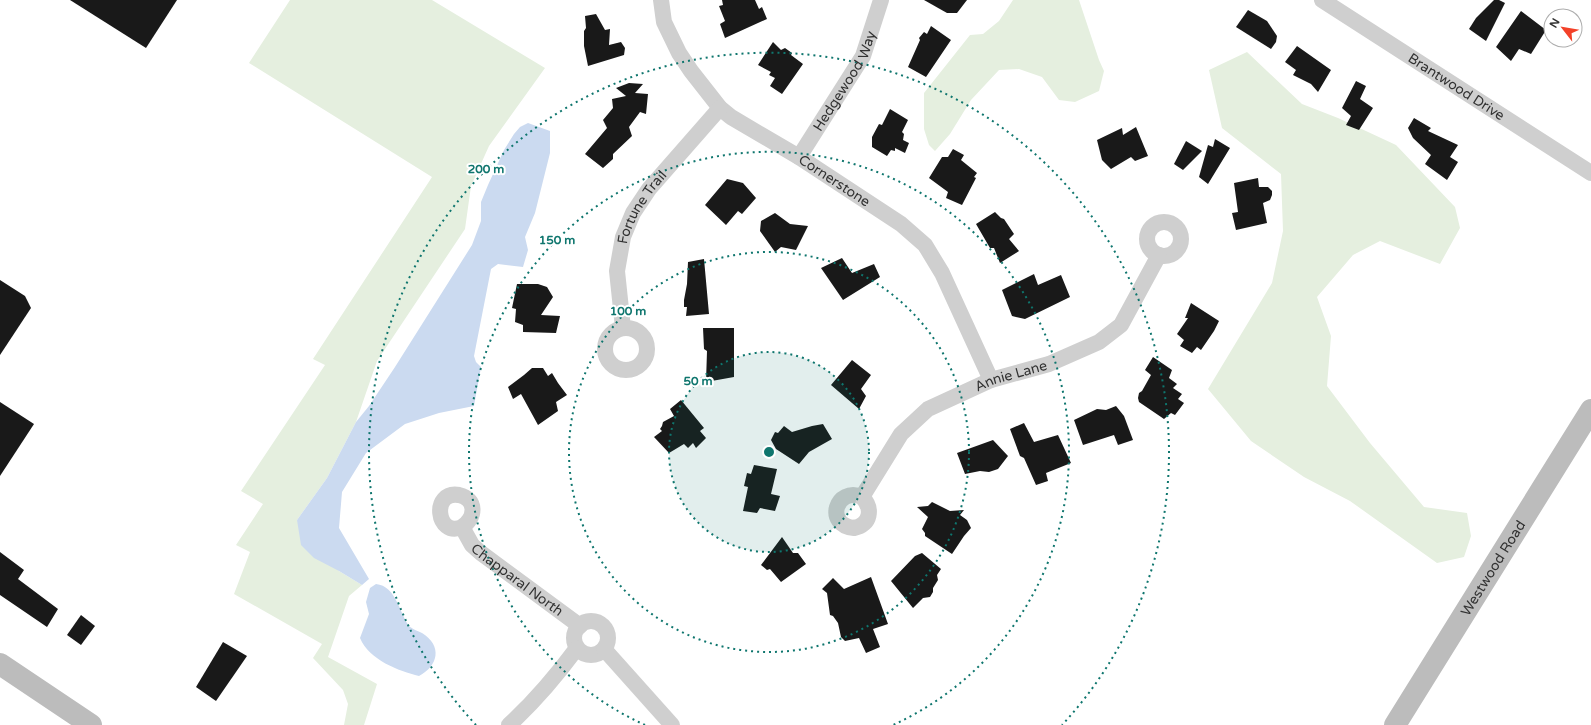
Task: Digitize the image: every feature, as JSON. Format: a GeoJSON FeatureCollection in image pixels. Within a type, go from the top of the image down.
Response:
{"type":"FeatureCollection","features":[{"type":"Feature","properties":{"kind":"street","name":"Cornerstone"},"geometry":{"type":"LineString","coordinates":[[661,0],[664,22],[679,53],[720,108],[731,117],[799,157],[901,224],[925,245],[942,273],[991,380]]}},
{"type":"Feature","properties":{"kind":"street","name":"Hedgewood Way"},"geometry":{"type":"LineString","coordinates":[[799,157],[863,56],[881,0]]}},
{"type":"Feature","properties":{"kind":"street","name":"Brantwood Drive"},"geometry":{"type":"LineString","coordinates":[[1322,0],[1591,173]]}},
{"type":"Feature","properties":{"kind":"street","name":"Fortune Trail"},"geometry":{"type":"LineString","coordinates":[[623,328],[617,271],[623,237],[633,213],[649,189],[720,108]]}},
{"type":"Feature","properties":{"kind":"street","name":"Annie Lane"},"geometry":{"type":"LineString","coordinates":[[862,497],[901,434],[928,409],[991,380],[1049,364],[1099,342],[1121,326],[1159,255]]}},
{"type":"Feature","properties":{"kind":"street","name":"Westwood Road"},"geometry":{"type":"LineString","coordinates":[[1394,725],[1591,410]]}},
{"type":"Feature","properties":{"kind":"street","name":"Chapparal North"},"geometry":{"type":"LineString","coordinates":[[462,527],[472,545],[481,553],[580,626]]}},
{"type":"Feature","properties":{"kind":"street"},"geometry":{"type":"LineString","coordinates":[[594,621],[603,626],[606,630],[608,640],[604,649],[596,655],[585,654],[577,648],[575,636],[580,626],[584,623],[594,621]]}},
{"type":"Feature","properties":{"kind":"street"},"geometry":{"type":"LineString","coordinates":[[509,725],[521,714],[561,669],[577,648]]}},
{"type":"Feature","properties":{"kind":"street"},"geometry":{"type":"LineString","coordinates":[[604,649],[672,725]]}},
{"type":"Feature","properties":{"kind":"street"},"geometry":{"type":"LineString","coordinates":[[0,664],[92,725]]}},
{"type":"Feature","properties":{"kind":"green space"},"geometry":{"type":"Polygon","coordinates":[[[290,0],[432,0],[545,68],[489,146],[471,186],[465,229],[377,361],[356,422],[327,478],[297,520],[339,571],[362,585],[349,596],[328,657],[377,684],[364,725],[344,725],[348,704],[343,690],[313,658],[322,644],[234,594],[250,552],[236,545],[263,504],[241,491],[325,365],[313,359],[432,177],[249,63],[290,0]]]}},
{"type":"Feature","properties":{"kind":"green space"},"geometry":{"type":"Polygon","coordinates":[[[1013,0],[1079,0],[1104,71],[1099,91],[1075,102],[1059,100],[1042,77],[1019,69],[999,70],[971,100],[950,134],[935,151],[929,145],[924,129],[924,93],[970,35],[983,34],[999,21],[1013,0]]]}},
{"type":"Feature","properties":{"kind":"green space"},"geometry":{"type":"Polygon","coordinates":[[[1247,52],[1302,104],[1338,118],[1396,145],[1455,207],[1460,228],[1440,264],[1380,241],[1353,255],[1317,297],[1331,336],[1327,386],[1370,443],[1424,507],[1467,513],[1471,536],[1464,557],[1437,563],[1350,501],[1304,477],[1251,441],[1208,389],[1272,283],[1283,231],[1281,174],[1222,128],[1209,70],[1247,52]]]}},
{"type":"Feature","properties":{"kind":"water"},"geometry":{"type":"Polygon","coordinates":[[[528,123],[550,131],[550,153],[535,213],[525,237],[528,250],[523,267],[498,264],[491,269],[474,356],[476,362],[481,367],[474,406],[439,413],[405,424],[366,453],[342,492],[339,528],[369,579],[362,585],[314,558],[301,545],[297,520],[327,478],[356,422],[369,406],[395,367],[472,245],[481,221],[481,202],[504,150],[520,127],[528,123]]]}},
{"type":"Feature","properties":{"kind":"water"},"geometry":{"type":"Polygon","coordinates":[[[376,584],[383,586],[393,594],[409,626],[429,638],[433,644],[436,656],[434,661],[425,672],[419,676],[394,668],[377,658],[364,646],[360,638],[369,614],[366,602],[370,588],[376,584]]]}},
{"type":"Feature","properties":{"kind":"building"},"geometry":{"type":"Polygon","coordinates":[[[70,0],[177,0],[146,48],[70,0]]]}},
{"type":"Feature","properties":{"kind":"building"},"geometry":{"type":"Polygon","coordinates":[[[722,0],[755,0],[759,9],[762,7],[767,19],[725,38],[720,24],[725,21],[719,6],[723,5],[722,0]]]}},
{"type":"Feature","properties":{"kind":"building"},"geometry":{"type":"Polygon","coordinates":[[[924,0],[967,0],[957,13],[947,13],[924,0]]]}},
{"type":"Feature","properties":{"kind":"building"},"geometry":{"type":"Polygon","coordinates":[[[1494,0],[1499,0],[1505,3],[1486,41],[1469,29],[1476,18],[1494,0]]]}},
{"type":"Feature","properties":{"kind":"building"},"geometry":{"type":"Polygon","coordinates":[[[1248,10],[1267,21],[1277,36],[1276,42],[1271,49],[1236,27],[1248,10]]]}},
{"type":"Feature","properties":{"kind":"building"},"geometry":{"type":"Polygon","coordinates":[[[1521,11],[1543,28],[1543,35],[1531,54],[1519,49],[1511,61],[1496,47],[1521,11]]]}},
{"type":"Feature","properties":{"kind":"building"},"geometry":{"type":"Polygon","coordinates":[[[596,14],[605,30],[610,29],[609,45],[621,42],[625,48],[624,55],[588,66],[584,46],[584,31],[586,28],[585,16],[596,14]]]}},
{"type":"Feature","properties":{"kind":"building"},"geometry":{"type":"Polygon","coordinates":[[[931,26],[951,40],[926,77],[908,67],[920,40],[919,38],[924,32],[927,34],[931,26]]]}},
{"type":"Feature","properties":{"kind":"building"},"geometry":{"type":"Polygon","coordinates":[[[773,42],[781,50],[785,48],[792,53],[791,55],[803,64],[782,94],[770,86],[775,78],[769,75],[771,72],[758,65],[773,42]]]}},
{"type":"Feature","properties":{"kind":"building"},"geometry":{"type":"Polygon","coordinates":[[[1297,46],[1331,70],[1318,92],[1311,84],[1293,75],[1296,70],[1285,62],[1297,46]]]}},
{"type":"Feature","properties":{"kind":"building"},"geometry":{"type":"Polygon","coordinates":[[[1356,81],[1366,86],[1360,99],[1373,108],[1359,130],[1346,125],[1351,116],[1342,108],[1356,81]]]}},
{"type":"Feature","properties":{"kind":"building"},"geometry":{"type":"Polygon","coordinates":[[[629,83],[643,84],[635,93],[648,94],[646,114],[640,112],[629,127],[632,136],[613,154],[613,159],[603,168],[585,154],[607,128],[603,120],[613,108],[612,99],[626,96],[616,88],[629,83]]]}},
{"type":"Feature","properties":{"kind":"building"},"geometry":{"type":"Polygon","coordinates":[[[890,109],[908,120],[902,132],[904,134],[903,140],[909,143],[905,153],[895,148],[895,151],[891,150],[887,156],[872,147],[872,137],[879,124],[882,125],[890,109]]]}},
{"type":"Feature","properties":{"kind":"building"},"geometry":{"type":"Polygon","coordinates":[[[1414,118],[1431,128],[1428,131],[1458,145],[1450,157],[1458,162],[1447,180],[1425,164],[1431,155],[1413,138],[1408,128],[1414,118]]]}},
{"type":"Feature","properties":{"kind":"building"},"geometry":{"type":"Polygon","coordinates":[[[1136,127],[1148,156],[1135,161],[1131,157],[1111,169],[1102,160],[1097,140],[1122,128],[1123,135],[1136,127]]]}},
{"type":"Feature","properties":{"kind":"building"},"geometry":{"type":"Polygon","coordinates":[[[1215,139],[1230,148],[1208,184],[1199,177],[1208,145],[1213,147],[1215,139]]]}},
{"type":"Feature","properties":{"kind":"building"},"geometry":{"type":"Polygon","coordinates":[[[1186,141],[1202,151],[1183,170],[1174,164],[1186,141]]]}},
{"type":"Feature","properties":{"kind":"building"},"geometry":{"type":"Polygon","coordinates":[[[953,149],[964,155],[961,160],[977,173],[974,177],[976,178],[962,205],[946,198],[948,192],[929,178],[942,157],[948,157],[953,149]]]}},
{"type":"Feature","properties":{"kind":"building"},"geometry":{"type":"Polygon","coordinates":[[[1258,178],[1259,187],[1268,187],[1272,191],[1270,200],[1263,203],[1267,223],[1236,230],[1232,213],[1238,212],[1234,183],[1258,178]]]}},
{"type":"Feature","properties":{"kind":"building"},"geometry":{"type":"Polygon","coordinates":[[[727,179],[743,183],[756,198],[742,214],[738,211],[726,225],[705,205],[727,179]]]}},
{"type":"Feature","properties":{"kind":"building"},"geometry":{"type":"Polygon","coordinates":[[[995,212],[1004,219],[1014,234],[1009,239],[1019,251],[1000,263],[994,248],[990,248],[976,224],[995,212]]]}},
{"type":"Feature","properties":{"kind":"building"},"geometry":{"type":"Polygon","coordinates":[[[775,213],[790,224],[808,226],[796,250],[781,247],[775,252],[760,231],[761,221],[775,213]]]}},
{"type":"Feature","properties":{"kind":"building"},"geometry":{"type":"Polygon","coordinates":[[[842,258],[852,273],[874,264],[880,277],[843,300],[821,268],[842,258]]]}},
{"type":"Feature","properties":{"kind":"building"},"geometry":{"type":"Polygon","coordinates":[[[704,259],[709,314],[686,316],[687,307],[684,307],[684,300],[687,284],[688,262],[704,259]]]}},
{"type":"Feature","properties":{"kind":"building"},"geometry":{"type":"Polygon","coordinates":[[[1034,274],[1038,285],[1061,275],[1070,297],[1025,319],[1012,316],[1002,290],[1034,274]]]}},
{"type":"Feature","properties":{"kind":"building"},"geometry":{"type":"Polygon","coordinates":[[[0,280],[25,296],[31,308],[0,355],[0,280]]]}},
{"type":"Feature","properties":{"kind":"building"},"geometry":{"type":"Polygon","coordinates":[[[517,284],[538,284],[547,287],[553,297],[541,315],[560,316],[556,333],[523,332],[523,325],[515,322],[516,309],[512,308],[517,284]]]}},
{"type":"Feature","properties":{"kind":"building"},"geometry":{"type":"Polygon","coordinates":[[[1191,303],[1219,321],[1201,350],[1197,347],[1192,353],[1180,346],[1184,340],[1177,334],[1188,318],[1185,318],[1191,303]]]}},
{"type":"Feature","properties":{"kind":"building"},"geometry":{"type":"Polygon","coordinates":[[[703,328],[734,328],[734,377],[706,382],[707,351],[704,349],[703,328]]]}},
{"type":"Feature","properties":{"kind":"building"},"geometry":{"type":"Polygon","coordinates":[[[1153,357],[1172,370],[1169,378],[1177,384],[1173,388],[1182,394],[1178,399],[1184,403],[1175,415],[1171,413],[1164,419],[1139,402],[1138,398],[1139,393],[1142,391],[1151,375],[1145,370],[1153,357]]]}},
{"type":"Feature","properties":{"kind":"building"},"geometry":{"type":"Polygon","coordinates":[[[852,360],[871,375],[861,389],[866,396],[859,409],[831,385],[852,360]]]}},
{"type":"Feature","properties":{"kind":"building"},"geometry":{"type":"Polygon","coordinates":[[[532,368],[543,368],[548,376],[552,373],[567,395],[556,402],[558,411],[538,425],[521,394],[513,399],[508,387],[532,368]]]}},
{"type":"Feature","properties":{"kind":"building"},"geometry":{"type":"Polygon","coordinates":[[[681,400],[704,428],[700,431],[706,438],[696,448],[693,443],[688,448],[684,444],[669,453],[654,437],[662,431],[660,429],[663,422],[674,416],[670,409],[681,400]]]}},
{"type":"Feature","properties":{"kind":"building"},"geometry":{"type":"Polygon","coordinates":[[[0,402],[34,424],[0,476],[0,402]]]}},
{"type":"Feature","properties":{"kind":"building"},"geometry":{"type":"Polygon","coordinates":[[[1116,406],[1124,416],[1133,440],[1118,445],[1114,435],[1083,445],[1074,420],[1097,409],[1106,410],[1116,406]]]}},
{"type":"Feature","properties":{"kind":"building"},"geometry":{"type":"Polygon","coordinates":[[[1024,423],[1034,442],[1058,435],[1071,463],[1046,473],[1048,481],[1036,485],[1024,458],[1020,456],[1010,429],[1024,423]]]}},
{"type":"Feature","properties":{"kind":"building"},"geometry":{"type":"Polygon","coordinates":[[[823,424],[832,439],[809,452],[799,464],[776,449],[771,440],[775,432],[778,433],[784,426],[792,432],[823,424]]]}},
{"type":"Feature","properties":{"kind":"building"},"geometry":{"type":"Polygon","coordinates":[[[993,440],[1008,456],[998,469],[989,472],[980,471],[965,474],[957,453],[993,440]]]}},
{"type":"Feature","properties":{"kind":"building"},"geometry":{"type":"Polygon","coordinates":[[[754,465],[777,469],[771,494],[780,496],[775,511],[760,508],[757,513],[743,511],[748,487],[744,486],[747,473],[751,474],[754,465]]]}},
{"type":"Feature","properties":{"kind":"building"},"geometry":{"type":"Polygon","coordinates":[[[932,502],[950,511],[964,510],[960,515],[967,520],[971,528],[952,554],[925,536],[922,529],[928,517],[917,507],[928,506],[932,502]]]}},
{"type":"Feature","properties":{"kind":"building"},"geometry":{"type":"Polygon","coordinates":[[[782,537],[793,553],[798,553],[806,564],[781,582],[770,569],[767,570],[761,565],[782,537]]]}},
{"type":"Feature","properties":{"kind":"building"},"geometry":{"type":"Polygon","coordinates":[[[0,552],[24,570],[18,579],[58,609],[47,627],[0,595],[0,552]]]}},
{"type":"Feature","properties":{"kind":"building"},"geometry":{"type":"Polygon","coordinates":[[[922,553],[941,569],[937,575],[938,580],[930,597],[923,598],[913,608],[891,581],[915,556],[922,553]]]}},
{"type":"Feature","properties":{"kind":"building"},"geometry":{"type":"Polygon","coordinates":[[[871,577],[888,624],[873,629],[880,647],[866,653],[859,638],[845,641],[841,637],[838,623],[833,616],[830,615],[827,593],[822,589],[833,578],[844,589],[871,577]]]}},
{"type":"Feature","properties":{"kind":"building"},"geometry":{"type":"Polygon","coordinates":[[[81,615],[95,626],[81,645],[67,635],[81,615]]]}},
{"type":"Feature","properties":{"kind":"building"},"geometry":{"type":"Polygon","coordinates":[[[223,642],[247,656],[216,701],[196,687],[223,642]]]}}]}
